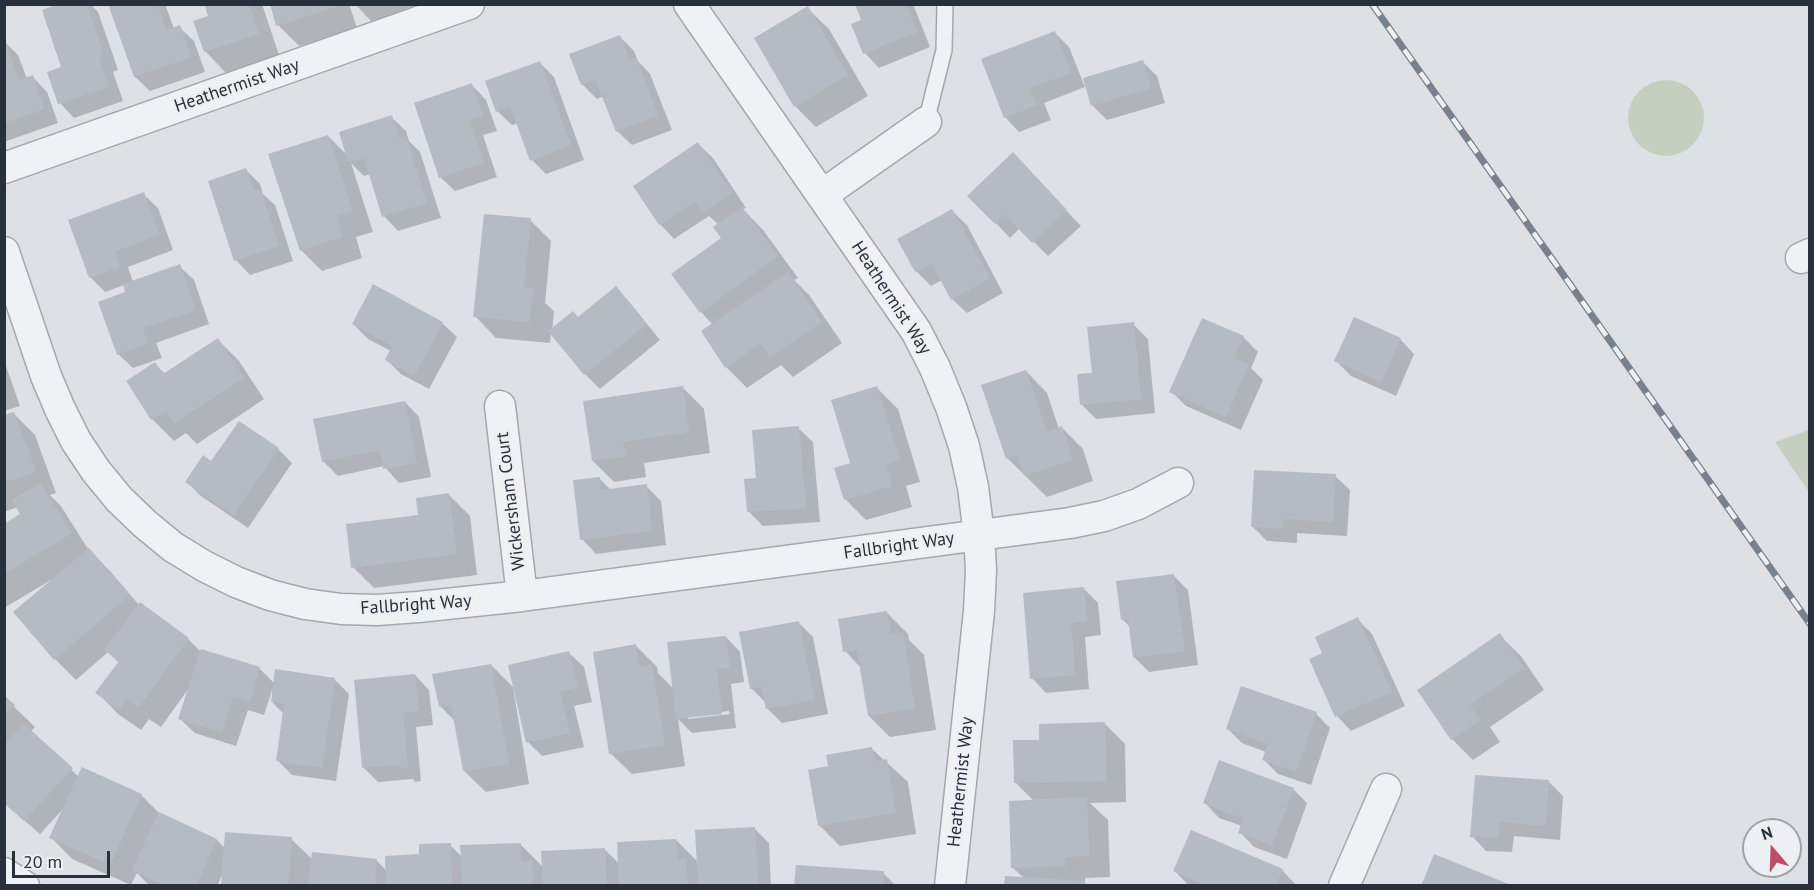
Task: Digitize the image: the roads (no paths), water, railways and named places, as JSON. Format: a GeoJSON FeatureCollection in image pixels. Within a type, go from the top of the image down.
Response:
{"type":"FeatureCollection","features":[{"type":"Feature","properties":{"kind":"street","name":"Heathermist Way"},"geometry":{"type":"LineString","coordinates":[[4,168],[470,4]]}},
{"type":"Feature","properties":{"kind":"street","name":"Heathermist Way"},"geometry":{"type":"LineString","coordinates":[[689,4],[916,331],[935,368],[964,446],[980,535],[981,570],[979,611],[950,885]]}},
{"type":"Feature","properties":{"kind":"street"},"geometry":{"type":"LineString","coordinates":[[822,195],[926,122]]}},
{"type":"Feature","properties":{"kind":"street","name":"Fallbright Way"},"geometry":{"type":"LineString","coordinates":[[4,252],[46,376],[60,409],[76,441],[96,471],[119,499],[173,547],[214,572],[270,595],[305,604],[341,609],[418,608],[1070,523],[1104,516],[1138,504],[1178,483]]}},
{"type":"Feature","properties":{"kind":"street","name":"Wickersham Court"},"geometry":{"type":"LineString","coordinates":[[500,406],[522,596]]}},
{"type":"Feature","properties":{"kind":"street"},"geometry":{"type":"LineString","coordinates":[[1344,885],[1386,789]]}},
{"type":"Feature","properties":{"kind":"street"},"geometry":{"type":"LineString","coordinates":[[4,873],[24,885]]}},
{"type":"Feature","properties":{"kind":"lane"},"geometry":{"type":"LineString","coordinates":[[926,122],[944,50],[945,4]]}},
{"type":"Feature","properties":{"kind":"railway"},"geometry":{"type":"LineString","coordinates":[[1372,4],[1810,624]]}}]}
